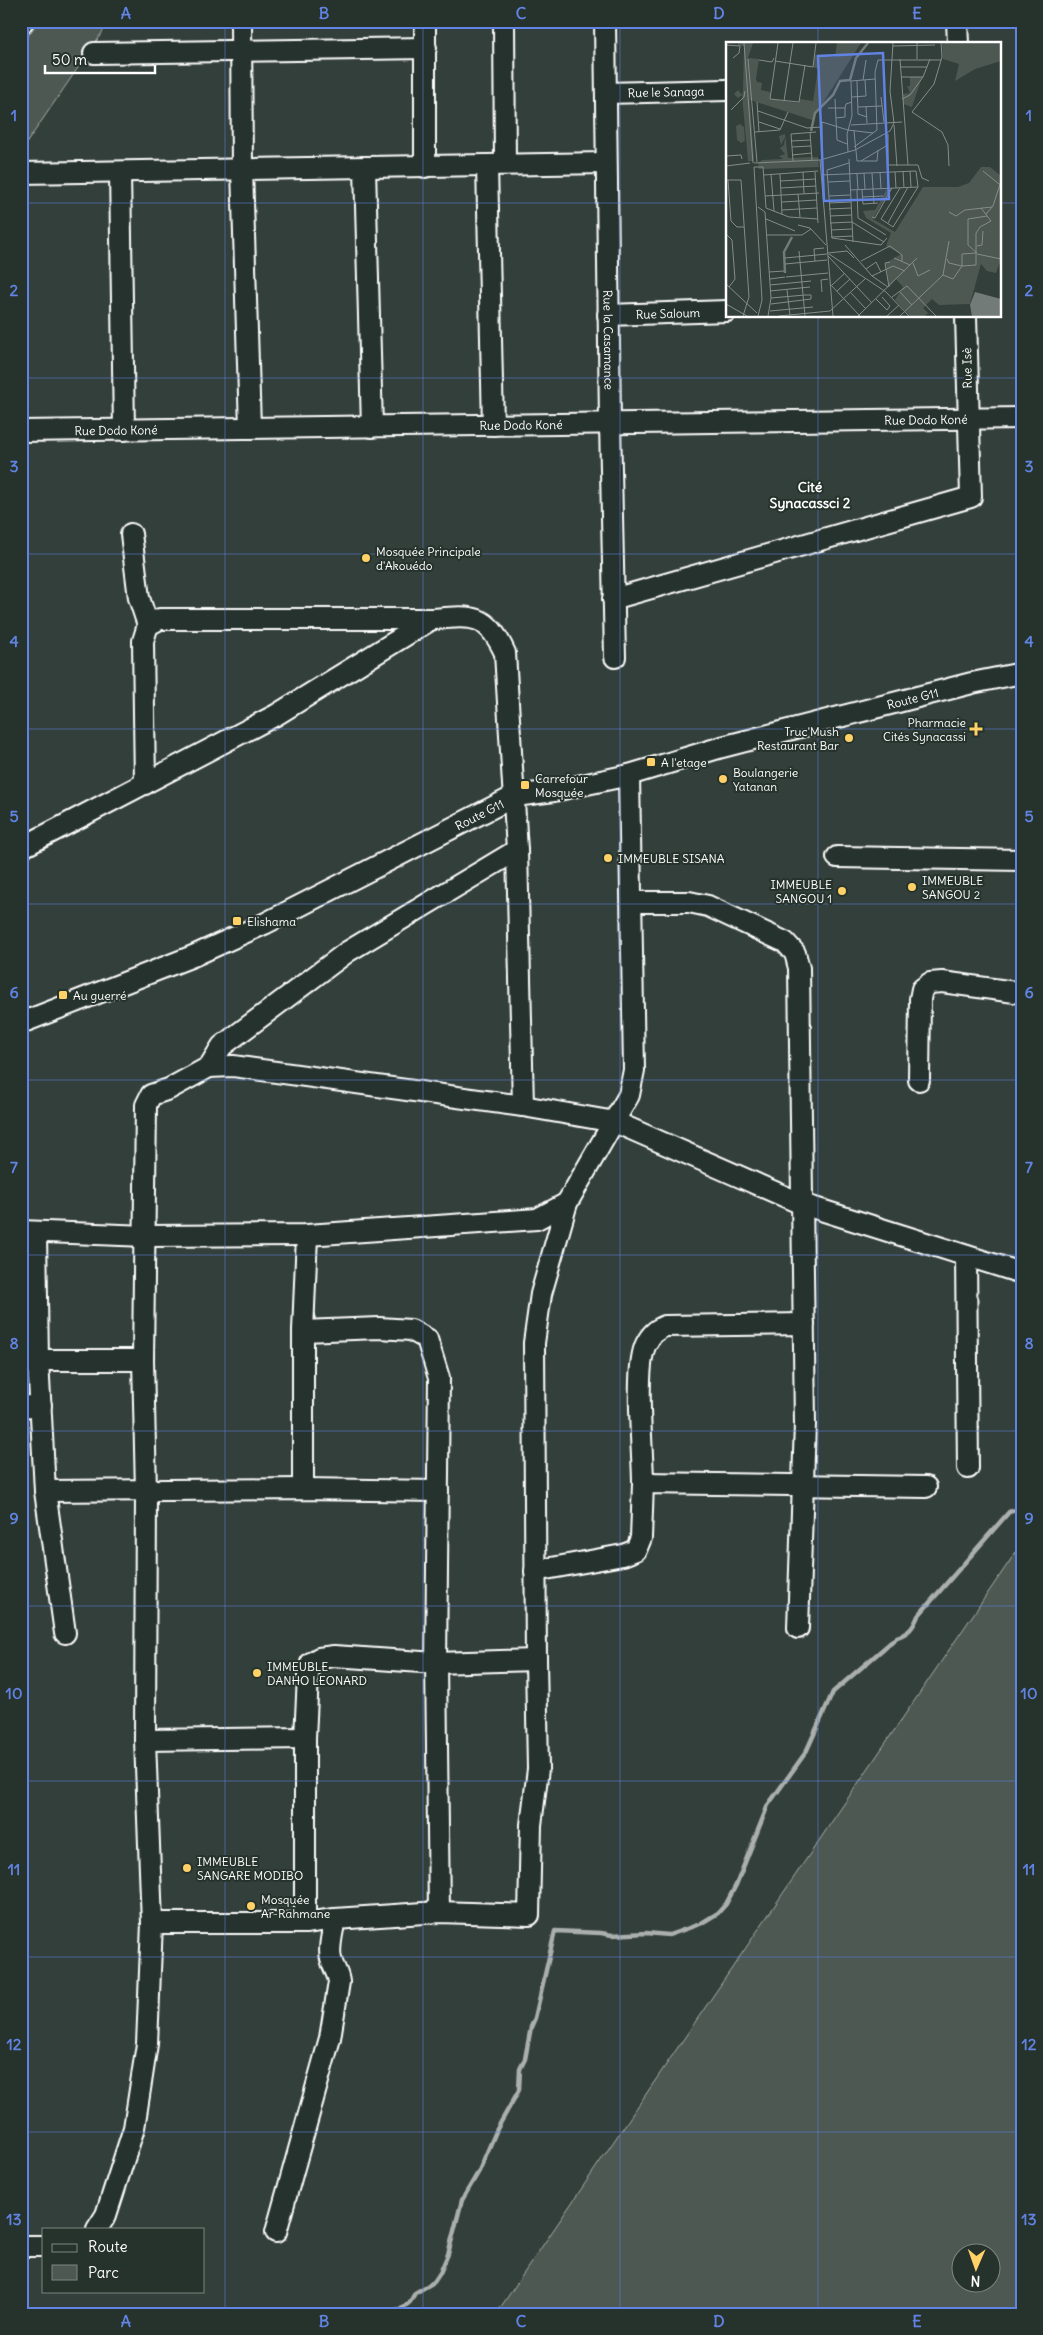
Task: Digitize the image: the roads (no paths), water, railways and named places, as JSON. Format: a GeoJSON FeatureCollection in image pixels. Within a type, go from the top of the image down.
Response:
{"type":"FeatureCollection","features":[{"type":"Feature","properties":{"kind":"street"},"geometry":{"type":"LineString","coordinates":[[241,21],[242,169],[250,428]]}},
{"type":"Feature","properties":{"kind":"street"},"geometry":{"type":"LineString","coordinates":[[425,21],[425,167]]}},
{"type":"Feature","properties":{"kind":"street"},"geometry":{"type":"LineString","coordinates":[[493,425],[496,165],[504,21]]}},
{"type":"Feature","properties":{"kind":"street","name":"Rue la Casamance"},"geometry":{"type":"LineString","coordinates":[[605,21],[608,315],[615,657]]}},
{"type":"Feature","properties":{"kind":"street"},"geometry":{"type":"LineString","coordinates":[[957,21],[958,42]]}},
{"type":"Feature","properties":{"kind":"street"},"geometry":{"type":"LineString","coordinates":[[94,53],[426,48]]}},
{"type":"Feature","properties":{"kind":"street","name":"Rue le Sanaga"},"geometry":{"type":"LineString","coordinates":[[606,93],[726,90]]}},
{"type":"Feature","properties":{"kind":"street"},"geometry":{"type":"LineString","coordinates":[[21,172],[120,172],[606,163]]}},
{"type":"Feature","properties":{"kind":"street"},"geometry":{"type":"LineString","coordinates":[[365,168],[372,427]]}},
{"type":"Feature","properties":{"kind":"street"},"geometry":{"type":"LineString","coordinates":[[120,172],[124,430]]}},
{"type":"Feature","properties":{"kind":"street","name":"Rue Saloum"},"geometry":{"type":"LineString","coordinates":[[608,315],[726,311]]}},
{"type":"Feature","properties":{"kind":"street","name":"Rue Isè"},"geometry":{"type":"LineString","coordinates":[[613,599],[971,497],[966,318]]}},
{"type":"Feature","properties":{"kind":"street","name":"Rue Dodo Koné"},"geometry":{"type":"LineString","coordinates":[[21,431],[1022,418]]}},
{"type":"Feature","properties":{"kind":"street"},"geometry":{"type":"LineString","coordinates":[[131,534],[139,598],[148,625],[143,641],[144,784]]}},
{"type":"Feature","properties":{"kind":"street"},"geometry":{"type":"LineString","coordinates":[[148,625],[160,619],[434,618],[464,616],[485,622],[497,635],[505,654],[515,796],[523,1106]]}},
{"type":"Feature","properties":{"kind":"street"},"geometry":{"type":"LineString","coordinates":[[21,848],[276,716],[434,618]]}},
{"type":"Feature","properties":{"kind":"street","name":"Route G11"},"geometry":{"type":"LineString","coordinates":[[21,1023],[202,952],[264,924],[515,796],[554,791],[629,775],[722,747],[972,683],[1022,673]]}},
{"type":"Feature","properties":{"kind":"street"},"geometry":{"type":"LineString","coordinates":[[152,1923],[305,1923],[335,1919],[440,1912],[529,1915],[531,1825],[538,1770],[535,1571],[535,1334],[541,1294],[567,1203],[629,1095],[634,1070],[629,775]]}},
{"type":"Feature","properties":{"kind":"street"},"geometry":{"type":"LineString","coordinates":[[209,1067],[222,1046],[347,952],[517,850]]}},
{"type":"Feature","properties":{"kind":"street"},"geometry":{"type":"LineString","coordinates":[[837,857],[1022,860]]}},
{"type":"Feature","properties":{"kind":"street"},"geometry":{"type":"LineString","coordinates":[[632,902],[689,902],[708,906],[785,942],[795,953],[800,968],[805,1424],[798,1628]]}},
{"type":"Feature","properties":{"kind":"street"},"geometry":{"type":"LineString","coordinates":[[919,1080],[920,999],[922,989],[930,983],[942,982],[1022,993]]}},
{"type":"Feature","properties":{"kind":"street"},"geometry":{"type":"LineString","coordinates":[[98,2228],[106,2215],[134,2128],[147,2044],[152,1923],[145,1740],[146,1491],[144,1360],[145,1150],[148,1099],[151,1095],[169,1089],[209,1067],[233,1066],[523,1106],[615,1122],[802,1204],[1015,1271],[1022,1270]]}},
{"type":"Feature","properties":{"kind":"street"},"geometry":{"type":"LineString","coordinates":[[65,1633],[31,1406],[38,1360],[28,1232],[146,1236],[307,1235],[537,1219],[567,1203]]}},
{"type":"Feature","properties":{"kind":"street"},"geometry":{"type":"LineString","coordinates":[[304,1489],[303,1331],[307,1235]]}},
{"type":"Feature","properties":{"kind":"street"},"geometry":{"type":"LineString","coordinates":[[966,1256],[968,1468]]}},
{"type":"Feature","properties":{"kind":"street"},"geometry":{"type":"LineString","coordinates":[[535,1571],[622,1555],[636,1550],[641,1538],[643,1483],[640,1365],[646,1344],[654,1331],[666,1326],[804,1324]]}},
{"type":"Feature","properties":{"kind":"street"},"geometry":{"type":"LineString","coordinates":[[303,1331],[379,1328],[411,1330],[427,1339],[439,1378],[436,1663],[440,1912]]}},
{"type":"Feature","properties":{"kind":"street"},"geometry":{"type":"LineString","coordinates":[[38,1360],[144,1360]]}},
{"type":"Feature","properties":{"kind":"street"},"geometry":{"type":"LineString","coordinates":[[643,1483],[802,1484],[926,1488]]}},
{"type":"Feature","properties":{"kind":"street"},"geometry":{"type":"LineString","coordinates":[[45,1491],[304,1489],[438,1491]]}},
{"type":"Feature","properties":{"kind":"street"},"geometry":{"type":"LineString","coordinates":[[305,1923],[305,1738],[308,1676],[311,1663],[319,1658],[334,1656],[436,1663],[536,1660]]}},
{"type":"Feature","properties":{"kind":"street"},"geometry":{"type":"LineString","coordinates":[[145,1740],[305,1738]]}},
{"type":"Feature","properties":{"kind":"street"},"geometry":{"type":"LineString","coordinates":[[276,2232],[330,2038],[339,1982],[338,1973],[331,1962],[330,1954],[335,1919]]}},
{"type":"Feature","properties":{"kind":"street"},"geometry":{"type":"LineString","coordinates":[[21,2246],[42,2246]]}},
{"type":"Feature","properties":{"kind":"waterway"},"geometry":{"type":"LineString","coordinates":[[385,2314],[400,2310],[410,2302],[415,2293],[434,2282],[440,2273],[448,2254],[462,2200],[479,2171],[497,2129],[519,2090],[520,2069],[525,2059],[555,1931],[612,1935],[646,1933],[669,1935],[700,1924],[718,1913],[726,1904],[736,1885],[768,1805],[806,1752],[833,1692],[897,1637],[910,1630],[918,1616],[1009,1512],[1022,1508]]}},
{"type":"Feature","properties":{"kind":"place","name":"Mosquée Principale d'Akouédo"},"geometry":{"type":"Point","coordinates":[366,558]}},
{"type":"Feature","properties":{"kind":"place","name":"Pharmacie Cités Synacassi"},"geometry":{"type":"Point","coordinates":[976,729]}},
{"type":"Feature","properties":{"kind":"place","name":"Truc'Mush Restaurant Bar"},"geometry":{"type":"Point","coordinates":[849,738]}},
{"type":"Feature","properties":{"kind":"place","name":"A l'etage"},"geometry":{"type":"Point","coordinates":[651,762]}},
{"type":"Feature","properties":{"kind":"place","name":"Boulangerie Yatanan"},"geometry":{"type":"Point","coordinates":[723,779]}},
{"type":"Feature","properties":{"kind":"place","name":"Carrefour Mosquée"},"geometry":{"type":"Point","coordinates":[525,785]}},
{"type":"Feature","properties":{"kind":"place","name":"IMMEUBLE SISANA"},"geometry":{"type":"Point","coordinates":[608,858]}},
{"type":"Feature","properties":{"kind":"place","name":"IMMEUBLE SANGOU 2"},"geometry":{"type":"Point","coordinates":[912,887]}},
{"type":"Feature","properties":{"kind":"place","name":"IMMEUBLE SANGOU 1"},"geometry":{"type":"Point","coordinates":[842,891]}},
{"type":"Feature","properties":{"kind":"place","name":"Elishama"},"geometry":{"type":"Point","coordinates":[237,921]}},
{"type":"Feature","properties":{"kind":"place","name":"Au guerré"},"geometry":{"type":"Point","coordinates":[63,995]}},
{"type":"Feature","properties":{"kind":"place","name":"IMMEUBLE DANHO LEONARD"},"geometry":{"type":"Point","coordinates":[257,1673]}},
{"type":"Feature","properties":{"kind":"place","name":"IMMEUBLE SANGARE MODIBO"},"geometry":{"type":"Point","coordinates":[187,1868]}},
{"type":"Feature","properties":{"kind":"place","name":"Mosquée Ar-Rahmane"},"geometry":{"type":"Point","coordinates":[251,1906]}},
{"type":"Feature","properties":{"kind":"district","name":"Cité Synacassci 2"},"geometry":{"type":"Point","coordinates":[810,496]}}]}
